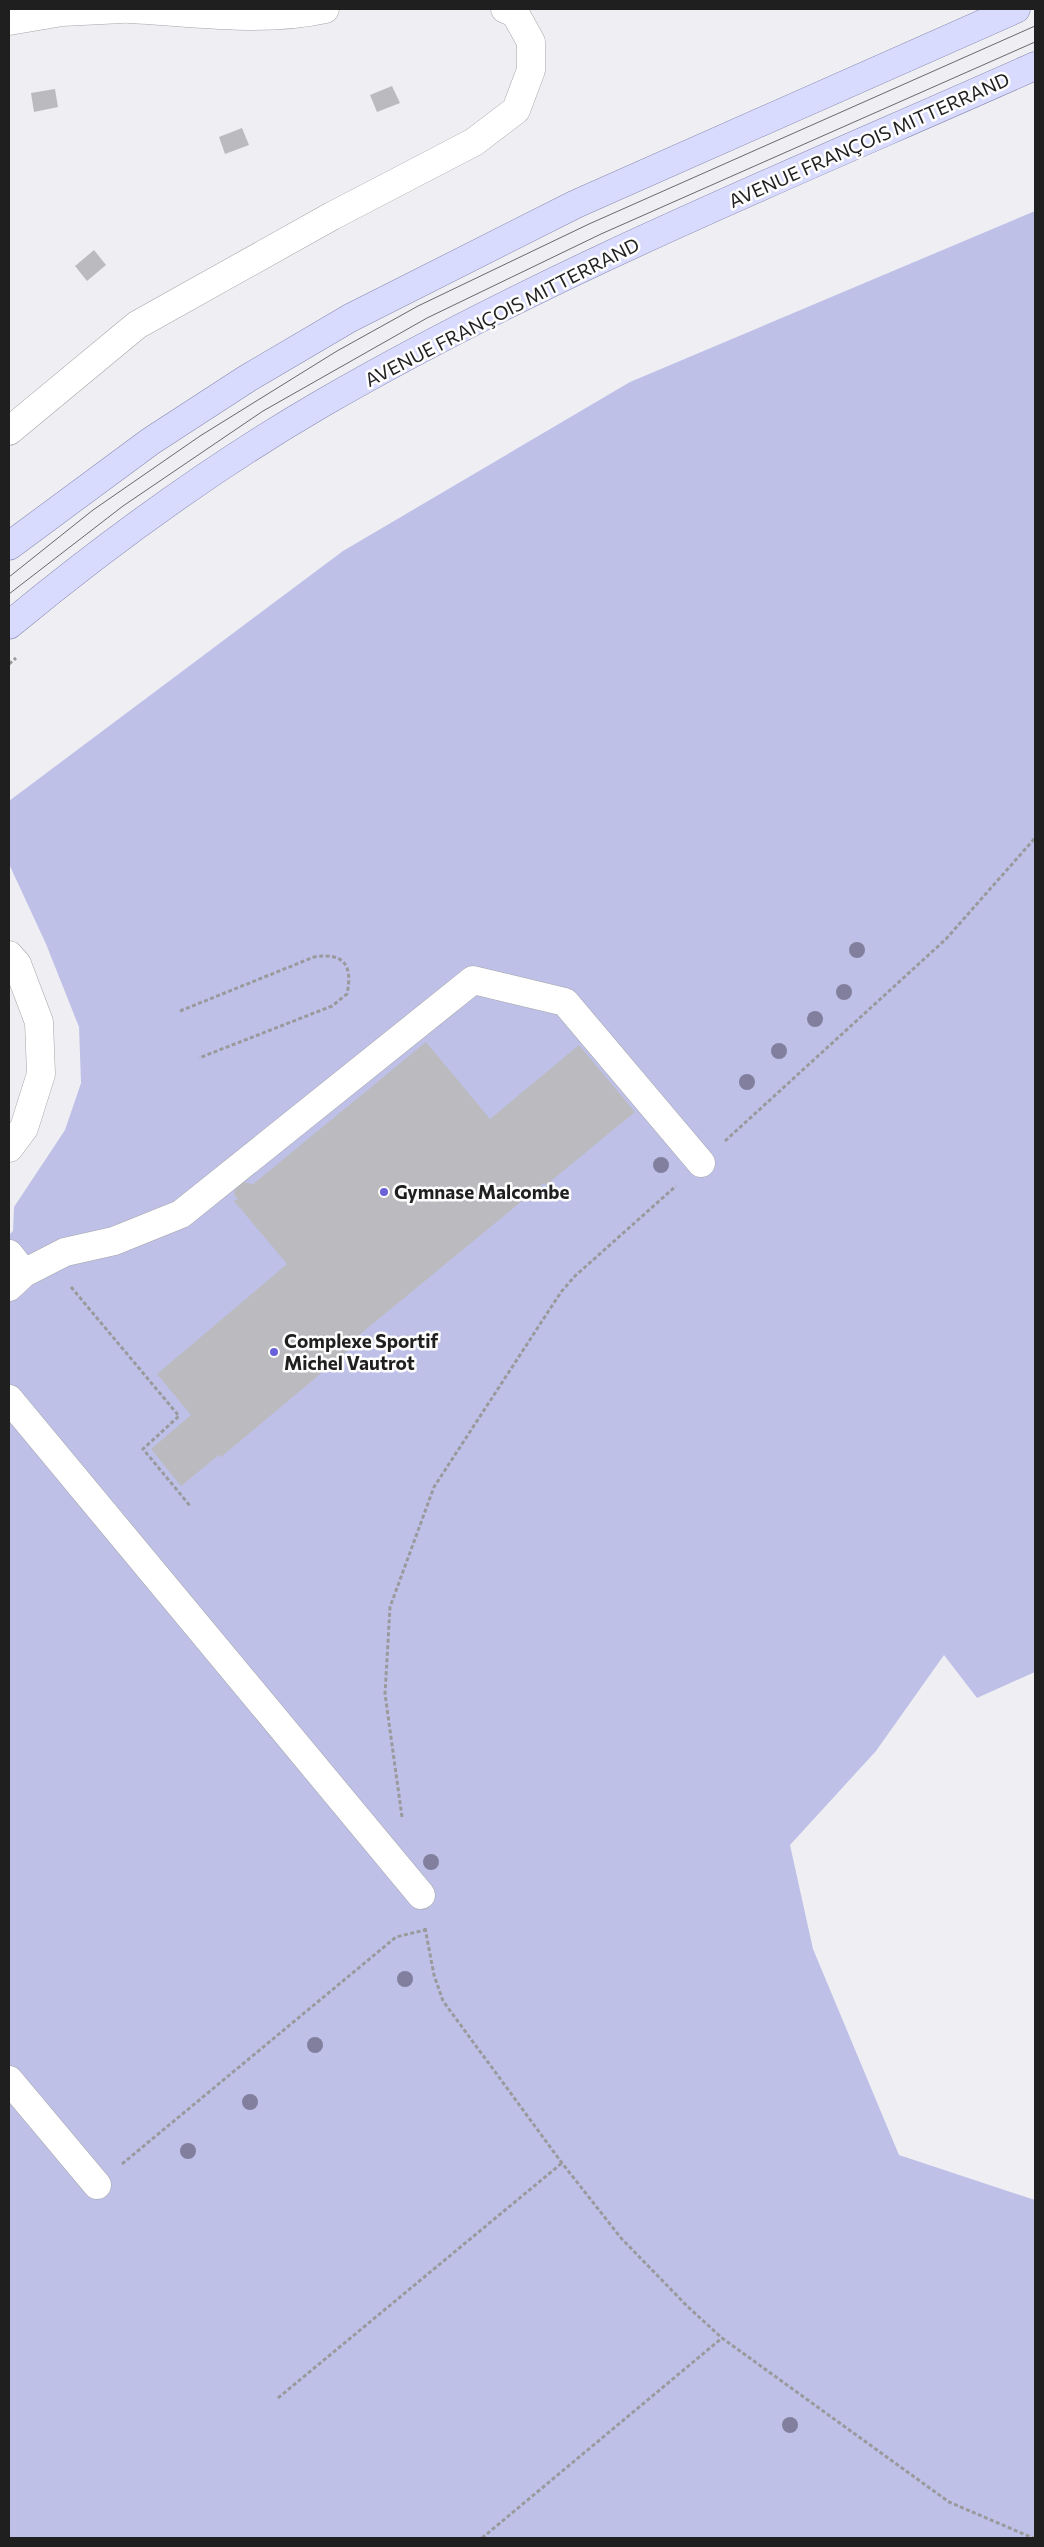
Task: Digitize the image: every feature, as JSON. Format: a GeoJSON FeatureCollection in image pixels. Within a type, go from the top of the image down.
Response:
{"type":"FeatureCollection","features":[{"type":"Feature","properties":{"kind":"main road"},"geometry":{"type":"LineString","coordinates":[[9,546],[151,441],[248,378],[350,318],[576,204],[1016,9]]}},
{"type":"Feature","properties":{"kind":"main road","name":"AVENUE FRANÇOIS MITTERRAND"},"geometry":{"type":"LineString","coordinates":[[9,625],[83,564],[213,472],[320,404],[434,343],[604,258],[1035,66]]}},
{"type":"Feature","properties":{"kind":"street"},"geometry":{"type":"LineString","coordinates":[[9,21],[62,12],[122,9]]}},
{"type":"Feature","properties":{"kind":"street"},"geometry":{"type":"LineString","coordinates":[[129,9],[236,15],[296,15],[325,9]]}},
{"type":"Feature","properties":{"kind":"street"},"geometry":{"type":"LineString","coordinates":[[9,430],[136,325],[332,216],[474,142],[516,110],[531,70],[531,42],[515,13],[505,9]]}},
{"type":"Feature","properties":{"kind":"street"},"geometry":{"type":"LineString","coordinates":[[9,955],[17,964],[39,1022],[41,1074],[24,1128],[9,1148]]}},
{"type":"Feature","properties":{"kind":"street"},"geometry":{"type":"LineString","coordinates":[[14,1271],[48,1260],[64,1252],[114,1241],[181,1214],[473,980],[566,1002],[701,1163]]}},
{"type":"Feature","properties":{"kind":"street"},"geometry":{"type":"LineString","coordinates":[[9,1399],[421,1895]]}},
{"type":"Feature","properties":{"kind":"street"},"geometry":{"type":"LineString","coordinates":[[9,2080],[97,2186]]}},
{"type":"Feature","properties":{"kind":"path"},"geometry":{"type":"LineString","coordinates":[[9,664],[22,652]]}},
{"type":"Feature","properties":{"kind":"path"},"geometry":{"type":"LineString","coordinates":[[403,1825],[385,1694],[390,1607],[434,1487],[561,1292],[575,1276],[946,940],[1035,838]]}},
{"type":"Feature","properties":{"kind":"path"},"geometry":{"type":"LineString","coordinates":[[180,1010],[314,957],[328,955],[339,957],[346,966],[350,982],[347,994],[332,1006],[199,1058]]}},
{"type":"Feature","properties":{"kind":"path"},"geometry":{"type":"LineString","coordinates":[[48,1260],[179,1416],[143,1449],[191,1507]]}},
{"type":"Feature","properties":{"kind":"path"},"geometry":{"type":"LineString","coordinates":[[421,1895],[425,1930],[434,1975],[443,2001],[562,2163],[621,2238],[687,2306],[722,2338],[949,2502],[1033,2538]]}},
{"type":"Feature","properties":{"kind":"path"},"geometry":{"type":"LineString","coordinates":[[97,2186],[396,1937],[425,1930]]}},
{"type":"Feature","properties":{"kind":"path"},"geometry":{"type":"LineString","coordinates":[[278,2398],[562,2163]]}},
{"type":"Feature","properties":{"kind":"path"},"geometry":{"type":"LineString","coordinates":[[482,2538],[722,2338]]}},
{"type":"Feature","properties":{"kind":"shaded area","name":"Complexe Sportif Michel Vautrot"},"geometry":{"type":"Polygon","coordinates":[[[1035,211],[1035,1672],[977,1698],[944,1655],[876,1751],[790,1845],[813,1949],[899,2155],[1035,2200],[1035,2538],[9,2538],[9,1235],[13,1231],[14,1207],[65,1130],[81,1083],[79,1027],[46,944],[9,864],[9,801],[343,551],[630,382],[1035,211]]]}},
{"type":"Feature","properties":{"kind":"building"},"geometry":{"type":"Polygon","coordinates":[[[392,86],[400,103],[377,112],[370,95],[392,86]]]}},
{"type":"Feature","properties":{"kind":"building"},"geometry":{"type":"Polygon","coordinates":[[[55,89],[58,107],[34,112],[31,93],[55,89]]]}},
{"type":"Feature","properties":{"kind":"building"},"geometry":{"type":"Polygon","coordinates":[[[242,128],[249,145],[225,154],[219,137],[242,128]]]}},
{"type":"Feature","properties":{"kind":"building"},"geometry":{"type":"Polygon","coordinates":[[[94,250],[106,265],[87,281],[75,266],[94,250]]]}},
{"type":"Feature","properties":{"kind":"building","name":"Gymnase Malcombe"},"geometry":{"type":"Polygon","coordinates":[[[426,1042],[490,1119],[579,1045],[635,1112],[546,1185],[544,1183],[353,1340],[356,1344],[221,1457],[219,1455],[181,1486],[151,1449],[191,1415],[157,1374],[287,1264],[234,1201],[238,1199],[234,1195],[235,1190],[243,1182],[253,1184],[426,1042]]]}},
{"type":"Feature","properties":{"kind":"tram line"},"geometry":{"type":"LineString","coordinates":[[9,577],[93,510],[200,436],[337,351],[418,306],[589,224],[1035,26]]}},
{"type":"Feature","properties":{"kind":"tram line"},"geometry":{"type":"LineString","coordinates":[[9,594],[123,506],[263,411],[427,318],[601,234],[1035,42]]}},
{"type":"Feature","properties":{"kind":"place","name":"Gymnase Malcombe"},"geometry":{"type":"Point","coordinates":[384,1192]}},
{"type":"Feature","properties":{"kind":"place","name":"Complexe Sportif Michel Vautrot"},"geometry":{"type":"Point","coordinates":[274,1352]}}]}
